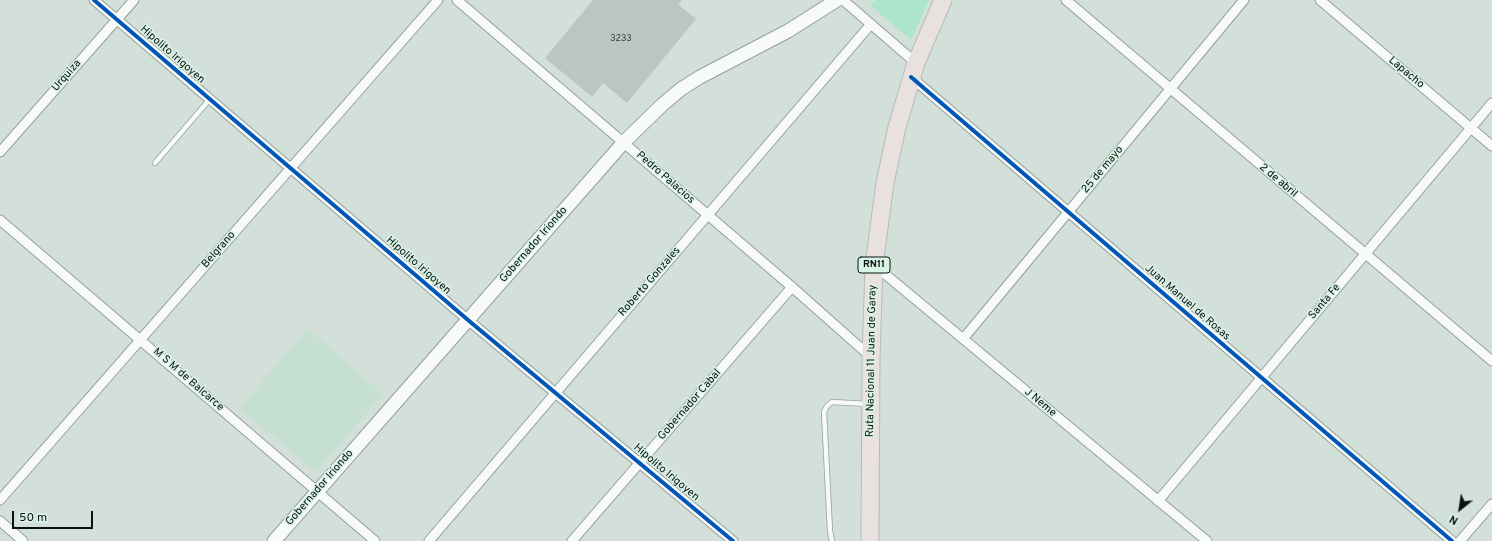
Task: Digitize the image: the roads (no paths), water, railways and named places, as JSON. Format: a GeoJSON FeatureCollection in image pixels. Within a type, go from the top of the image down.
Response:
{"type":"FeatureCollection","features":[{"type":"Feature","properties":{"kind":"highway","name":"Ruta Nacional 11 Juan de Garay"},"geometry":{"type":"LineString","coordinates":[[870,541],[870,404],[874,265],[885,183],[897,127],[914,70],[943,0]]}},
{"type":"Feature","properties":{"kind":"main road","name":"Gobernador Iriondo"},"geometry":{"type":"LineString","coordinates":[[274,541],[624,142],[662,105],[681,89],[700,77],[788,31],[837,0]]}},
{"type":"Feature","properties":{"kind":"street","name":"Hipolito Irigoyen"},"geometry":{"type":"LineString","coordinates":[[94,0],[468,320],[733,541]]}},
{"type":"Feature","properties":{"kind":"street","name":"Urquiza"},"geometry":{"type":"LineString","coordinates":[[0,152],[134,0]]}},
{"type":"Feature","properties":{"kind":"street","name":"Belgrano"},"geometry":{"type":"LineString","coordinates":[[0,500],[438,0]]}},
{"type":"Feature","properties":{"kind":"street","name":"Pedro Palacios"},"geometry":{"type":"LineString","coordinates":[[457,0],[624,142],[871,357]]}},
{"type":"Feature","properties":{"kind":"street","name":"Juan Manuel de Rosas"},"geometry":{"type":"LineString","coordinates":[[842,0],[871,24],[914,70],[1068,212],[1452,541]]}},
{"type":"Feature","properties":{"kind":"street","name":"2 de abril"},"geometry":{"type":"LineString","coordinates":[[1066,0],[1492,361]]}},
{"type":"Feature","properties":{"kind":"street","name":"25 de mayo"},"geometry":{"type":"LineString","coordinates":[[963,340],[1244,0]]}},
{"type":"Feature","properties":{"kind":"street","name":"Lapacho"},"geometry":{"type":"LineString","coordinates":[[1320,0],[1492,146]]}},
{"type":"Feature","properties":{"kind":"street","name":"Roberto Gonzales"},"geometry":{"type":"LineString","coordinates":[[429,541],[871,24]]}},
{"type":"Feature","properties":{"kind":"street","name":"Santa Fe"},"geometry":{"type":"LineString","coordinates":[[1158,501],[1492,103]]}},
{"type":"Feature","properties":{"kind":"street","name":"M S M de Balcarce"},"geometry":{"type":"LineString","coordinates":[[0,220],[375,541]]}},
{"type":"Feature","properties":{"kind":"street","name":"J Neme"},"geometry":{"type":"LineString","coordinates":[[874,265],[1207,541]]}},
{"type":"Feature","properties":{"kind":"street","name":"Gobernador Cabal"},"geometry":{"type":"LineString","coordinates":[[572,541],[792,287]]}},
{"type":"Feature","properties":{"kind":"street"},"geometry":{"type":"LineString","coordinates":[[1460,541],[1492,504]]}},
{"type":"Feature","properties":{"kind":"street"},"geometry":{"type":"LineString","coordinates":[[0,522],[23,541]]}},
{"type":"Feature","properties":{"kind":"lane"},"geometry":{"type":"LineString","coordinates":[[155,163],[210,99]]}},
{"type":"Feature","properties":{"kind":"lane"},"geometry":{"type":"LineString","coordinates":[[832,541],[830,531],[824,412],[827,406],[832,402],[870,404]]}}]}
